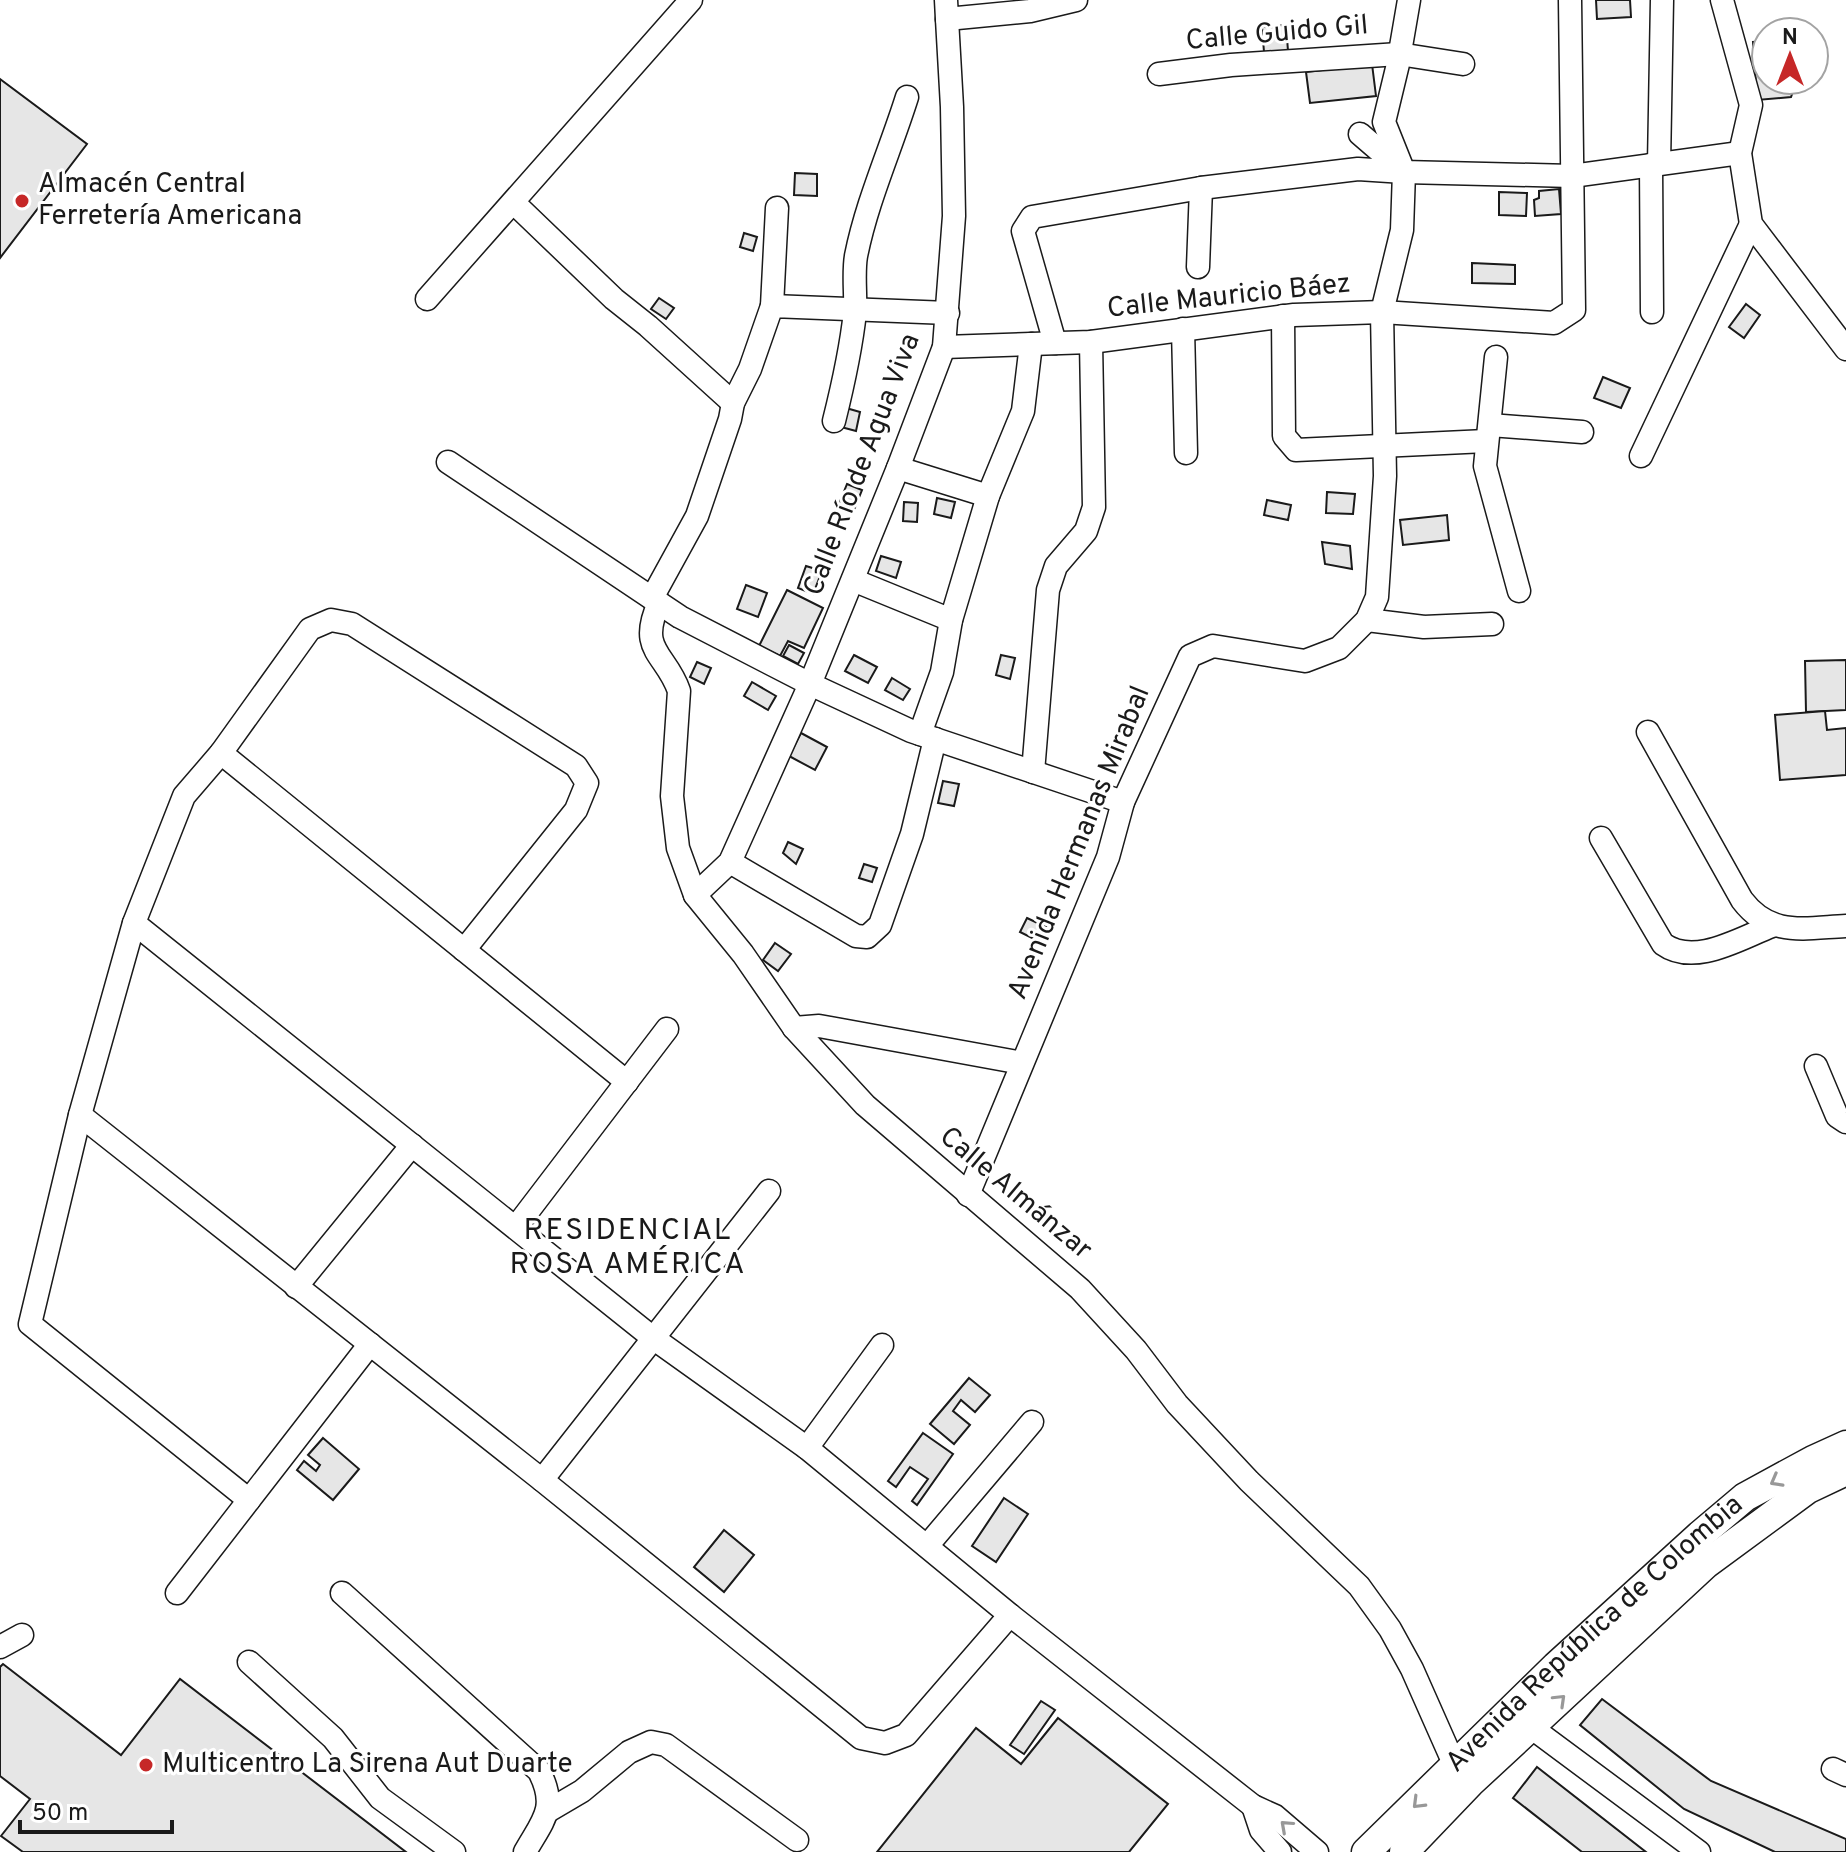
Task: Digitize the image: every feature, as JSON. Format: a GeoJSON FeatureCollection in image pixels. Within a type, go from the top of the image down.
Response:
{"type":"FeatureCollection","features":[{"type":"Feature","properties":{"kind":"main road","name":"Avenida República de Colombia"},"geometry":{"type":"LineString","coordinates":[[1404,1852],[1463,1774],[1556,1666],[1745,1497],[1846,1445]]}},
{"type":"Feature","properties":{"kind":"main road","name":"Avenida República de Colombia"},"geometry":{"type":"LineString","coordinates":[[1366,1852],[1463,1774],[1532,1728],[1706,1564],[1808,1489],[1846,1471]]}},
{"type":"Feature","properties":{"kind":"street"},"geometry":{"type":"LineString","coordinates":[[427,299],[691,0]]}},
{"type":"Feature","properties":{"kind":"street"},"geometry":{"type":"LineString","coordinates":[[946,9],[1030,11],[1076,0]]}},
{"type":"Feature","properties":{"kind":"street","name":"Avenida Hermanas Mirabal"},"geometry":{"type":"LineString","coordinates":[[968,1195],[1108,857],[1123,802],[1190,656],[1213,646],[1305,661],[1339,648],[1367,620],[1377,597],[1385,476],[1382,312],[1402,230],[1404,172],[1384,122],[1409,0]]}},
{"type":"Feature","properties":{"kind":"street"},"geometry":{"type":"LineString","coordinates":[[1570,0],[1572,176]]}},
{"type":"Feature","properties":{"kind":"street"},"geometry":{"type":"LineString","coordinates":[[1652,312],[1662,0]]}},
{"type":"Feature","properties":{"kind":"street"},"geometry":{"type":"LineString","coordinates":[[1722,0],[1751,105],[1740,153],[1751,224],[1846,349]]}},
{"type":"Feature","properties":{"kind":"street","name":"Calle Río de Agua Viva"},"geometry":{"type":"LineString","coordinates":[[695,895],[730,862],[810,684],[944,347],[954,216],[946,9]]}},
{"type":"Feature","properties":{"kind":"street","name":"Calle Guido Gil"},"geometry":{"type":"LineString","coordinates":[[1159,74],[1231,65],[1399,54],[1463,64]]}},
{"type":"Feature","properties":{"kind":"street"},"geometry":{"type":"LineString","coordinates":[[834,421],[849,360],[855,309],[855,262],[866,210],[907,97]]}},
{"type":"Feature","properties":{"kind":"street"},"geometry":{"type":"LineString","coordinates":[[1360,134],[1404,172]]}},
{"type":"Feature","properties":{"kind":"street"},"geometry":{"type":"LineString","coordinates":[[1055,343],[1023,231],[1032,217],[1201,188],[1358,169],[1572,176],[1740,153]]}},
{"type":"Feature","properties":{"kind":"street","name":"Calle Mauricio Báez"},"geometry":{"type":"LineString","coordinates":[[944,347],[1091,342],[1283,316],[1382,312],[1554,323],[1574,310],[1572,176]]}},
{"type":"Feature","properties":{"kind":"street"},"geometry":{"type":"LineString","coordinates":[[1198,267],[1201,188]]}},
{"type":"Feature","properties":{"kind":"street"},"geometry":{"type":"LineString","coordinates":[[514,203],[614,299],[733,403]]}},
{"type":"Feature","properties":{"kind":"street","name":"Calle Almánzar"},"geometry":{"type":"LineString","coordinates":[[777,208],[772,306],[750,369],[733,403],[697,516],[655,600],[650,636],[656,654],[675,680],[679,691],[672,796],[678,848],[695,895],[743,954],[794,1028],[865,1105],[1080,1289],[1136,1350],[1177,1404],[1249,1481],[1359,1586],[1390,1629],[1463,1774]]}},
{"type":"Feature","properties":{"kind":"street"},"geometry":{"type":"LineString","coordinates":[[1641,456],[1751,224]]}},
{"type":"Feature","properties":{"kind":"street"},"geometry":{"type":"LineString","coordinates":[[772,306],[948,313]]}},
{"type":"Feature","properties":{"kind":"street"},"geometry":{"type":"LineString","coordinates":[[1283,316],[1284,436],[1296,450],[1384,448],[1488,433],[1582,432]]}},
{"type":"Feature","properties":{"kind":"street"},"geometry":{"type":"LineString","coordinates":[[1183,329],[1186,453]]}},
{"type":"Feature","properties":{"kind":"street"},"geometry":{"type":"LineString","coordinates":[[1033,772],[1048,590],[1056,566],[1086,531],[1094,507],[1091,342]]}},
{"type":"Feature","properties":{"kind":"street"},"geometry":{"type":"LineString","coordinates":[[730,862],[856,936],[867,937],[880,925],[912,834],[951,620],[988,496],[1023,411],[1031,344]]}},
{"type":"Feature","properties":{"kind":"street"},"geometry":{"type":"LineString","coordinates":[[1496,357],[1485,466],[1519,591]]}},
{"type":"Feature","properties":{"kind":"street"},"geometry":{"type":"LineString","coordinates":[[448,462],[680,617],[810,684],[928,736],[1123,802]]}},
{"type":"Feature","properties":{"kind":"street"},"geometry":{"type":"LineString","coordinates":[[898,468],[988,496]]}},
{"type":"Feature","properties":{"kind":"street"},"geometry":{"type":"LineString","coordinates":[[853,580],[951,620]]}},
{"type":"Feature","properties":{"kind":"street"},"geometry":{"type":"LineString","coordinates":[[249,1500],[30,1324],[80,1115],[134,923],[184,796],[221,753],[310,629],[331,620],[352,624],[576,766],[587,783],[576,810],[464,950]]}},
{"type":"Feature","properties":{"kind":"street"},"geometry":{"type":"LineString","coordinates":[[1367,620],[1424,627],[1492,624]]}},
{"type":"Feature","properties":{"kind":"street"},"geometry":{"type":"LineString","coordinates":[[1648,732],[1742,900],[1752,913],[1772,926]]}},
{"type":"Feature","properties":{"kind":"street"},"geometry":{"type":"LineString","coordinates":[[221,753],[627,1082]]}},
{"type":"Feature","properties":{"kind":"street"},"geometry":{"type":"LineString","coordinates":[[1601,838],[1663,944],[1674,952],[1704,952],[1772,926],[1846,926]]}},
{"type":"Feature","properties":{"kind":"street"},"geometry":{"type":"LineString","coordinates":[[134,923],[653,1338],[807,1448],[1010,1615],[1253,1806],[1275,1816],[1317,1852]]}},
{"type":"Feature","properties":{"kind":"street"},"geometry":{"type":"LineString","coordinates":[[794,1028],[819,1026],[1022,1063]]}},
{"type":"Feature","properties":{"kind":"street"},"geometry":{"type":"LineString","coordinates":[[516,1227],[667,1029]]}},
{"type":"Feature","properties":{"kind":"street"},"geometry":{"type":"LineString","coordinates":[[1816,1066],[1837,1116],[1846,1122]]}},
{"type":"Feature","properties":{"kind":"street"},"geometry":{"type":"LineString","coordinates":[[80,1115],[542,1480],[861,1738],[885,1743],[906,1735],[1010,1615]]}},
{"type":"Feature","properties":{"kind":"street"},"geometry":{"type":"LineString","coordinates":[[296,1287],[412,1145]]}},
{"type":"Feature","properties":{"kind":"street"},"geometry":{"type":"LineString","coordinates":[[542,1480],[769,1191]]}},
{"type":"Feature","properties":{"kind":"street"},"geometry":{"type":"LineString","coordinates":[[177,1593],[370,1344]]}},
{"type":"Feature","properties":{"kind":"street"},"geometry":{"type":"LineString","coordinates":[[807,1448],[882,1345]]}},
{"type":"Feature","properties":{"kind":"street"},"geometry":{"type":"LineString","coordinates":[[927,1546],[1032,1422]]}},
{"type":"Feature","properties":{"kind":"street"},"geometry":{"type":"LineString","coordinates":[[342,1593],[539,1771],[548,1789],[548,1811],[525,1852]]}},
{"type":"Feature","properties":{"kind":"street"},"geometry":{"type":"LineString","coordinates":[[0,1647],[22,1635]]}},
{"type":"Feature","properties":{"kind":"street"},"geometry":{"type":"LineString","coordinates":[[249,1662],[333,1738],[380,1798],[454,1852]]}},
{"type":"Feature","properties":{"kind":"street"},"geometry":{"type":"LineString","coordinates":[[1532,1728],[1699,1852]]}},
{"type":"Feature","properties":{"kind":"street"},"geometry":{"type":"LineString","coordinates":[[548,1811],[582,1791],[629,1752],[651,1742],[666,1745],[797,1840]]}},
{"type":"Feature","properties":{"kind":"street"},"geometry":{"type":"LineString","coordinates":[[1253,1806],[1261,1830],[1280,1852]]}},
{"type":"Feature","properties":{"kind":"building"},"geometry":{"type":"Polygon","coordinates":[[[1596,0],[1630,0],[1631,17],[1597,19],[1596,0]]]}},
{"type":"Feature","properties":{"kind":"building"},"geometry":{"type":"Polygon","coordinates":[[[1286,25],[1288,51],[1264,52],[1262,27],[1286,25]]]}},
{"type":"Feature","properties":{"kind":"building"},"geometry":{"type":"Polygon","coordinates":[[[1372,64],[1376,96],[1310,103],[1306,72],[1372,64]]]}},
{"type":"Feature","properties":{"kind":"building","name":"Almacén Central Ferretería Americana"},"geometry":{"type":"Polygon","coordinates":[[[0,79],[87,144],[0,258],[0,79]]]}},
{"type":"Feature","properties":{"kind":"building"},"geometry":{"type":"Polygon","coordinates":[[[1757,96],[1791,96],[1791,97],[1757,100],[1757,96]]]}},
{"type":"Feature","properties":{"kind":"building"},"geometry":{"type":"Polygon","coordinates":[[[795,173],[817,174],[817,196],[794,195],[795,173]]]}},
{"type":"Feature","properties":{"kind":"building"},"geometry":{"type":"Polygon","coordinates":[[[1559,189],[1561,214],[1535,216],[1534,200],[1539,198],[1539,191],[1559,189]]]}},
{"type":"Feature","properties":{"kind":"building"},"geometry":{"type":"Polygon","coordinates":[[[1499,192],[1527,193],[1526,216],[1499,215],[1499,192]]]}},
{"type":"Feature","properties":{"kind":"building"},"geometry":{"type":"Polygon","coordinates":[[[744,233],[757,237],[753,251],[740,247],[744,233]]]}},
{"type":"Feature","properties":{"kind":"building"},"geometry":{"type":"Polygon","coordinates":[[[1472,263],[1515,265],[1515,284],[1472,283],[1472,263]]]}},
{"type":"Feature","properties":{"kind":"building"},"geometry":{"type":"Polygon","coordinates":[[[659,298],[674,308],[666,319],[651,309],[659,298]]]}},
{"type":"Feature","properties":{"kind":"building"},"geometry":{"type":"Polygon","coordinates":[[[1746,304],[1760,315],[1744,338],[1729,327],[1746,304]]]}},
{"type":"Feature","properties":{"kind":"building"},"geometry":{"type":"Polygon","coordinates":[[[1603,377],[1630,388],[1621,408],[1594,398],[1603,377]]]}},
{"type":"Feature","properties":{"kind":"building"},"geometry":{"type":"Polygon","coordinates":[[[846,408],[860,412],[856,431],[841,427],[846,408]]]}},
{"type":"Feature","properties":{"kind":"building"},"geometry":{"type":"Polygon","coordinates":[[[847,484],[862,490],[854,510],[839,504],[847,484]]]}},
{"type":"Feature","properties":{"kind":"building"},"geometry":{"type":"Polygon","coordinates":[[[1327,492],[1355,494],[1353,514],[1326,513],[1327,492]]]}},
{"type":"Feature","properties":{"kind":"building"},"geometry":{"type":"Polygon","coordinates":[[[937,498],[955,502],[951,518],[934,514],[937,498]]]}},
{"type":"Feature","properties":{"kind":"building"},"geometry":{"type":"Polygon","coordinates":[[[1267,500],[1291,505],[1288,520],[1264,515],[1267,500]]]}},
{"type":"Feature","properties":{"kind":"building"},"geometry":{"type":"Polygon","coordinates":[[[904,502],[918,503],[917,522],[903,521],[904,502]]]}},
{"type":"Feature","properties":{"kind":"building"},"geometry":{"type":"Polygon","coordinates":[[[1447,515],[1449,540],[1403,545],[1400,520],[1447,515]]]}},
{"type":"Feature","properties":{"kind":"building"},"geometry":{"type":"Polygon","coordinates":[[[1322,542],[1350,546],[1352,569],[1325,564],[1322,542]]]}},
{"type":"Feature","properties":{"kind":"building"},"geometry":{"type":"Polygon","coordinates":[[[881,556],[901,562],[896,578],[876,571],[881,556]]]}},
{"type":"Feature","properties":{"kind":"building"},"geometry":{"type":"Polygon","coordinates":[[[806,566],[822,571],[813,594],[798,588],[806,566]]]}},
{"type":"Feature","properties":{"kind":"building"},"geometry":{"type":"Polygon","coordinates":[[[746,585],[767,593],[758,617],[737,609],[746,585]]]}},
{"type":"Feature","properties":{"kind":"building"},"geometry":{"type":"Polygon","coordinates":[[[787,590],[823,608],[804,648],[788,641],[780,656],[759,646],[787,590]]]}},
{"type":"Feature","properties":{"kind":"building"},"geometry":{"type":"Polygon","coordinates":[[[789,645],[804,653],[798,664],[783,656],[789,645]]]}},
{"type":"Feature","properties":{"kind":"building"},"geometry":{"type":"Polygon","coordinates":[[[854,655],[877,667],[868,683],[845,671],[854,655]]]}},
{"type":"Feature","properties":{"kind":"building"},"geometry":{"type":"Polygon","coordinates":[[[1001,655],[1015,658],[1010,679],[996,675],[1001,655]]]}},
{"type":"Feature","properties":{"kind":"building"},"geometry":{"type":"Polygon","coordinates":[[[1846,660],[1846,710],[1806,712],[1805,661],[1846,660]]]}},
{"type":"Feature","properties":{"kind":"building"},"geometry":{"type":"Polygon","coordinates":[[[697,662],[711,668],[704,684],[690,677],[697,662]]]}},
{"type":"Feature","properties":{"kind":"building"},"geometry":{"type":"Polygon","coordinates":[[[892,678],[910,689],[903,700],[885,690],[892,678]]]}},
{"type":"Feature","properties":{"kind":"building"},"geometry":{"type":"Polygon","coordinates":[[[752,682],[776,696],[768,710],[744,696],[752,682]]]}},
{"type":"Feature","properties":{"kind":"building"},"geometry":{"type":"Polygon","coordinates":[[[1825,711],[1827,730],[1846,728],[1846,775],[1780,780],[1775,715],[1825,711]]]}},
{"type":"Feature","properties":{"kind":"building"},"geometry":{"type":"Polygon","coordinates":[[[801,733],[827,747],[815,770],[789,756],[801,733]]]}},
{"type":"Feature","properties":{"kind":"building"},"geometry":{"type":"Polygon","coordinates":[[[943,781],[959,784],[954,806],[938,803],[943,781]]]}},
{"type":"Feature","properties":{"kind":"building"},"geometry":{"type":"Polygon","coordinates":[[[788,842],[803,849],[796,864],[783,853],[788,842]]]}},
{"type":"Feature","properties":{"kind":"building"},"geometry":{"type":"Polygon","coordinates":[[[864,864],[877,868],[872,882],[859,878],[864,864]]]}},
{"type":"Feature","properties":{"kind":"building"},"geometry":{"type":"Polygon","coordinates":[[[1027,918],[1046,927],[1038,941],[1020,932],[1027,918]]]}},
{"type":"Feature","properties":{"kind":"building"},"geometry":{"type":"Polygon","coordinates":[[[775,943],[791,954],[778,971],[763,960],[775,943]]]}},
{"type":"Feature","properties":{"kind":"building"},"geometry":{"type":"Polygon","coordinates":[[[969,1378],[990,1395],[975,1412],[961,1400],[953,1411],[970,1425],[954,1444],[930,1424],[969,1378]]]}},
{"type":"Feature","properties":{"kind":"building"},"geometry":{"type":"Polygon","coordinates":[[[923,1433],[953,1454],[917,1505],[912,1501],[928,1479],[910,1467],[896,1487],[888,1481],[923,1433]]]}},
{"type":"Feature","properties":{"kind":"building"},"geometry":{"type":"Polygon","coordinates":[[[323,1438],[359,1469],[333,1500],[297,1470],[304,1461],[316,1471],[320,1465],[308,1455],[323,1438]]]}},
{"type":"Feature","properties":{"kind":"building"},"geometry":{"type":"Polygon","coordinates":[[[1004,1498],[1028,1514],[996,1562],[972,1546],[1004,1498]]]}},
{"type":"Feature","properties":{"kind":"building"},"geometry":{"type":"Polygon","coordinates":[[[724,1530],[754,1555],[724,1592],[694,1567],[724,1530]]]}},
{"type":"Feature","properties":{"kind":"building","name":"Multicentro La Sirena Aut Duarte"},"geometry":{"type":"Polygon","coordinates":[[[3,1664],[121,1755],[180,1679],[406,1852],[23,1852],[1,1836],[30,1799],[0,1776],[0,1667],[3,1664]]]}},
{"type":"Feature","properties":{"kind":"building"},"geometry":{"type":"Polygon","coordinates":[[[1602,1699],[1711,1781],[1846,1839],[1846,1852],[1775,1852],[1684,1809],[1580,1725],[1602,1699]]]}},
{"type":"Feature","properties":{"kind":"building"},"geometry":{"type":"Polygon","coordinates":[[[1041,1701],[1055,1710],[1024,1754],[1010,1745],[1041,1701]]]}},
{"type":"Feature","properties":{"kind":"building"},"geometry":{"type":"Polygon","coordinates":[[[1058,1718],[1168,1804],[1129,1852],[877,1852],[976,1728],[1021,1764],[1058,1718]]]}},
{"type":"Feature","properties":{"kind":"building"},"geometry":{"type":"Polygon","coordinates":[[[1537,1767],[1646,1852],[1582,1852],[1513,1798],[1537,1767]]]}},
{"type":"Feature","properties":{"kind":"place","name":"Almacén Central Ferretería Americana"},"geometry":{"type":"Point","coordinates":[22,201]}},
{"type":"Feature","properties":{"kind":"place","name":"Multicentro La Sirena Aut Duarte"},"geometry":{"type":"Point","coordinates":[146,1765]}},
{"type":"Feature","properties":{"kind":"district","name":"RESIDENCIAL ROSA AMÉRICA"},"geometry":{"type":"Point","coordinates":[628,1248]}}]}
